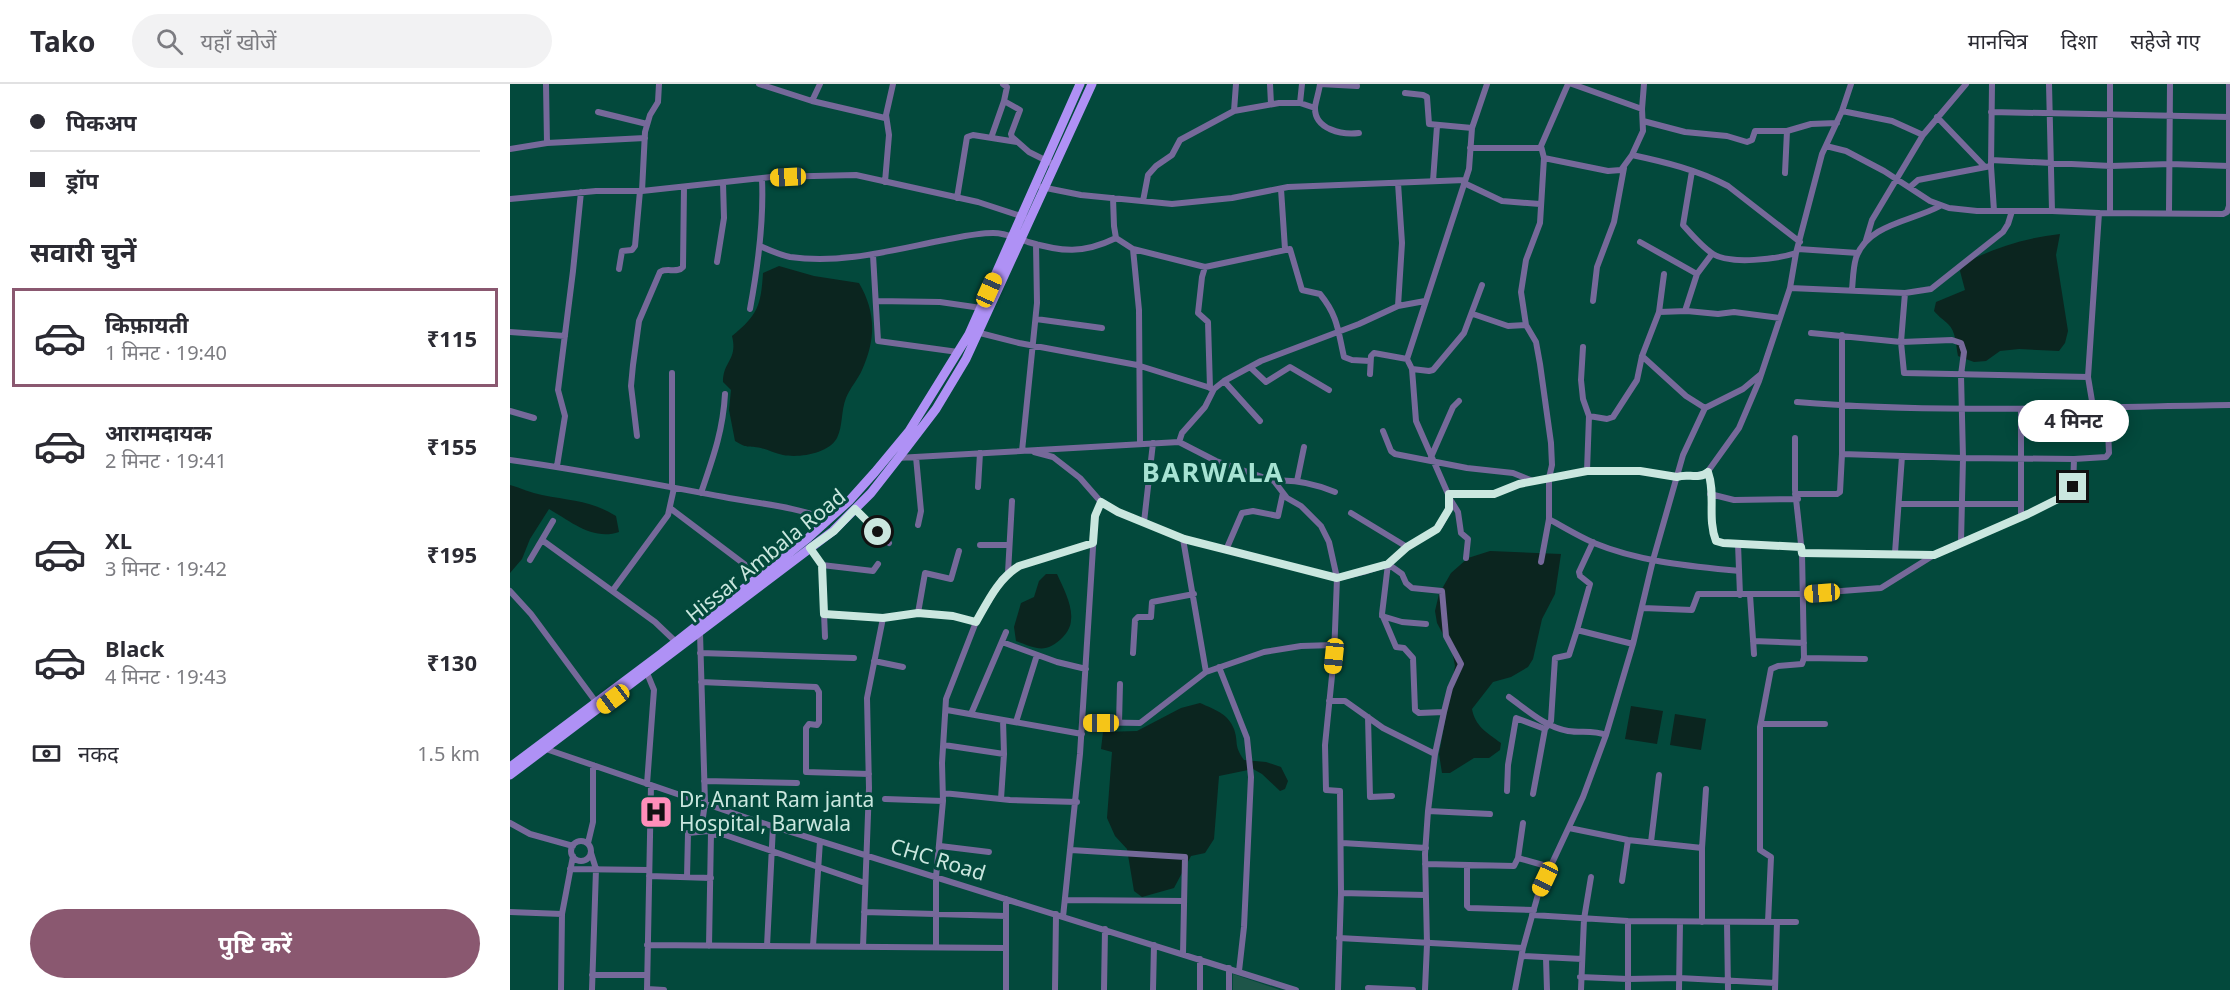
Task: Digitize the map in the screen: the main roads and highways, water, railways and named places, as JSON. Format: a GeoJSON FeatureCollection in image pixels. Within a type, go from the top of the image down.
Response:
{"type":"FeatureCollection","features":[{"type":"Feature","properties":{"kind":"main road","name":"Hissar Ambala Road"},"geometry":{"type":"LineString","coordinates":[[510,776],[596,702],[760,576],[827,520],[849,501],[888,457],[909,431],[958,352],[974,332],[1051,162],[1080,84]]}},
{"type":"Feature","properties":{"kind":"main road","name":"Hissar Ambala Road"},"geometry":{"type":"LineString","coordinates":[[1051,162],[1092,84]]}},
{"type":"Feature","properties":{"kind":"main road","name":"Hissar Ambala Road"},"geometry":{"type":"LineString","coordinates":[[510,766],[541,748],[700,633],[834,531],[871,493],[936,409],[966,359],[981,308],[1017,238]]}},
{"type":"Feature","properties":{"kind":"place","name":"Dr. Anant Ram janta Hospital, Barwala"},"geometry":{"type":"Point","coordinates":[656,812]}},
{"type":"Feature","properties":{"kind":"district","name":"BARWALA"},"geometry":{"type":"Point","coordinates":[1213,473]}}]}
